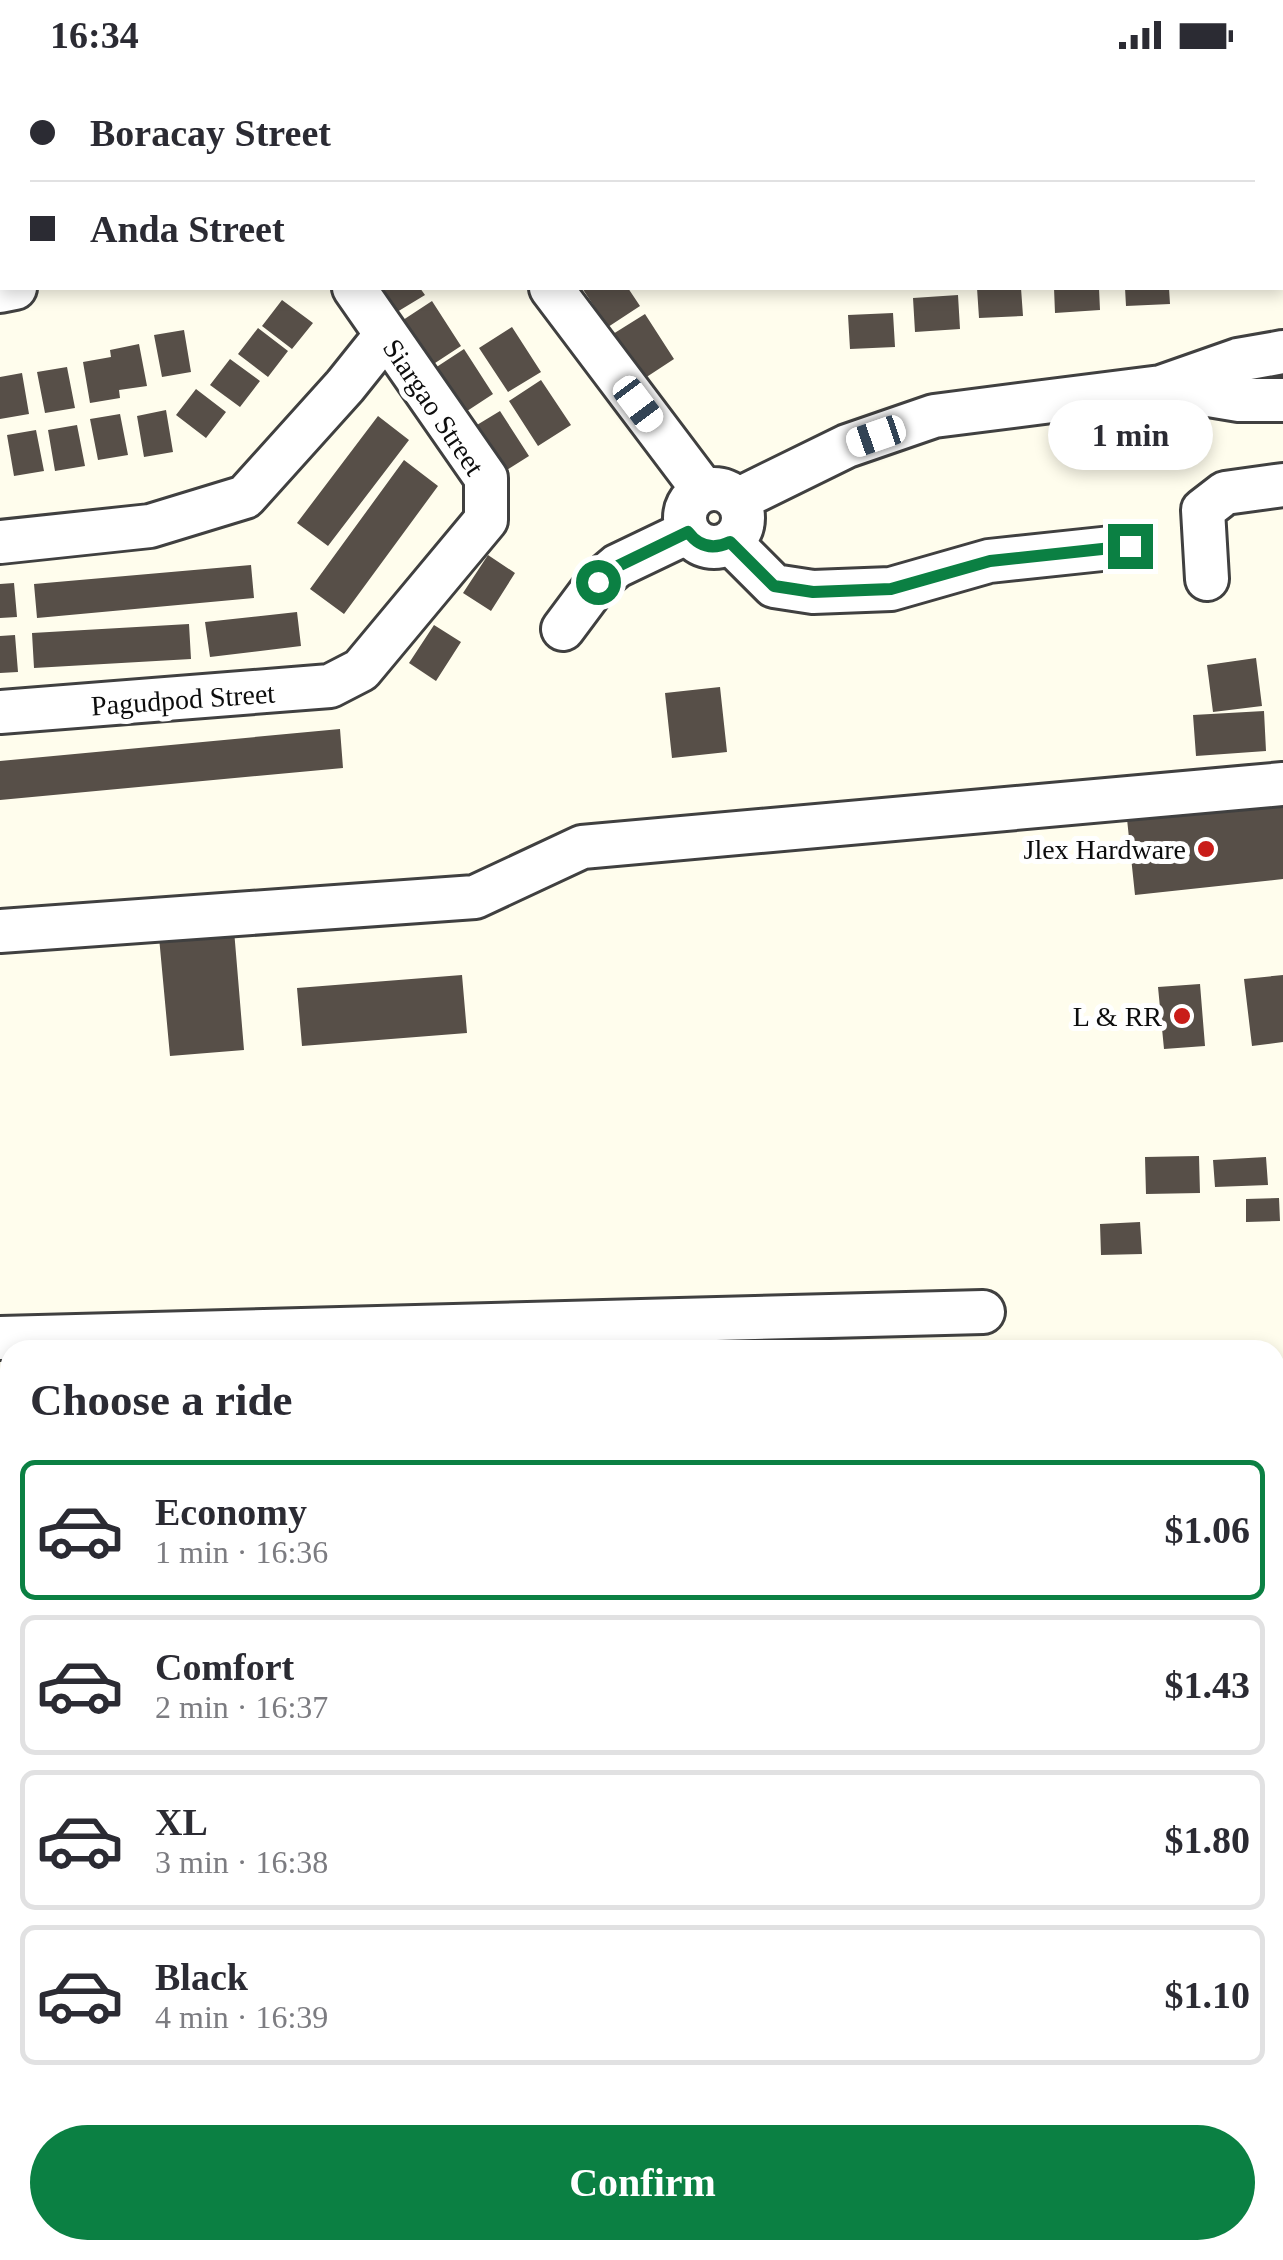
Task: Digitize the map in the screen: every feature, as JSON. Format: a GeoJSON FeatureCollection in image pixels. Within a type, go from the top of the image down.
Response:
{"type":"FeatureCollection","features":[{"type":"Feature","properties":{"kind":"street","name":"Siargao Street"},"geometry":{"type":"LineString","coordinates":[[355,290],[486,478],[486,520],[362,670]]}},
{"type":"Feature","properties":{"kind":"street"},"geometry":{"type":"LineString","coordinates":[[553,290],[720,496],[743,518],[737,536],[730,542],[721,546],[702,545],[688,532],[685,522],[689,504],[720,496],[934,416],[1161,388],[1238,360],[1283,352]]}},
{"type":"Feature","properties":{"kind":"street"},"geometry":{"type":"LineString","coordinates":[[0,542],[150,526],[245,497],[385,336]]}},
{"type":"Feature","properties":{"kind":"street"},"geometry":{"type":"LineString","coordinates":[[1161,388],[1240,400],[1283,400]]}},
{"type":"Feature","properties":{"kind":"street"},"geometry":{"type":"LineString","coordinates":[[1207,579],[1202,510],[1225,493],[1283,485]]}},
{"type":"Feature","properties":{"kind":"street"},"geometry":{"type":"LineString","coordinates":[[563,629],[598,582],[618,566],[688,532]]}},
{"type":"Feature","properties":{"kind":"street"},"geometry":{"type":"LineString","coordinates":[[730,542],[774,586],[813,592],[891,589],[990,561],[1130,546]]}},
{"type":"Feature","properties":{"kind":"street","name":"Pagudpod Street"},"geometry":{"type":"LineString","coordinates":[[0,712],[330,686],[362,670]]}},
{"type":"Feature","properties":{"kind":"street"},"geometry":{"type":"LineString","coordinates":[[0,932],[475,898],[582,848],[1283,784]]}},
{"type":"Feature","properties":{"kind":"street"},"geometry":{"type":"LineString","coordinates":[[0,1338],[220,1340],[819,1333],[983,1312]]}},
{"type":"Feature","properties":{"kind":"building"},"geometry":{"type":"Polygon","coordinates":[[[376,290],[421,290],[425,295],[392,315],[376,290]]]}},
{"type":"Feature","properties":{"kind":"building"},"geometry":{"type":"Polygon","coordinates":[[[583,290],[629,290],[640,306],[608,327],[583,290]]]}},
{"type":"Feature","properties":{"kind":"building"},"geometry":{"type":"Polygon","coordinates":[[[977,290],[1021,290],[1023,316],[979,318],[977,290]]]}},
{"type":"Feature","properties":{"kind":"building"},"geometry":{"type":"Polygon","coordinates":[[[1054,290],[1099,290],[1100,310],[1055,313],[1054,290]]]}},
{"type":"Feature","properties":{"kind":"building"},"geometry":{"type":"Polygon","coordinates":[[[1125,290],[1169,290],[1170,304],[1126,306],[1125,290]]]}},
{"type":"Feature","properties":{"kind":"building"},"geometry":{"type":"Polygon","coordinates":[[[958,295],[960,329],[915,332],[913,298],[958,295]]]}},
{"type":"Feature","properties":{"kind":"building"},"geometry":{"type":"Polygon","coordinates":[[[282,300],[313,323],[292,349],[262,326],[282,300]]]}},
{"type":"Feature","properties":{"kind":"building"},"geometry":{"type":"Polygon","coordinates":[[[432,301],[461,346],[429,367],[400,322],[432,301]]]}},
{"type":"Feature","properties":{"kind":"building"},"geometry":{"type":"Polygon","coordinates":[[[893,313],[895,347],[850,349],[848,315],[893,313]]]}},
{"type":"Feature","properties":{"kind":"building"},"geometry":{"type":"Polygon","coordinates":[[[645,314],[674,359],[642,380],[613,334],[645,314]]]}},
{"type":"Feature","properties":{"kind":"building"},"geometry":{"type":"Polygon","coordinates":[[[512,327],[541,372],[508,392],[479,348],[512,327]]]}},
{"type":"Feature","properties":{"kind":"building"},"geometry":{"type":"Polygon","coordinates":[[[258,328],[288,351],[268,377],[238,354],[258,328]]]}},
{"type":"Feature","properties":{"kind":"building"},"geometry":{"type":"Polygon","coordinates":[[[184,330],[191,372],[162,377],[154,335],[184,330]]]}},
{"type":"Feature","properties":{"kind":"building"},"geometry":{"type":"Polygon","coordinates":[[[139,344],[147,386],[119,390],[120,398],[90,403],[83,362],[111,357],[110,350],[139,344]]]}},
{"type":"Feature","properties":{"kind":"building"},"geometry":{"type":"Polygon","coordinates":[[[464,349],[493,394],[461,415],[432,370],[464,349]]]}},
{"type":"Feature","properties":{"kind":"building"},"geometry":{"type":"Polygon","coordinates":[[[230,359],[260,381],[240,407],[210,385],[230,359]]]}},
{"type":"Feature","properties":{"kind":"building"},"geometry":{"type":"Polygon","coordinates":[[[67,367],[75,408],[45,413],[37,372],[67,367]]]}},
{"type":"Feature","properties":{"kind":"building"},"geometry":{"type":"Polygon","coordinates":[[[22,373],[29,414],[0,419],[0,377],[22,373]]]}},
{"type":"Feature","properties":{"kind":"building"},"geometry":{"type":"Polygon","coordinates":[[[541,380],[571,425],[538,446],[509,401],[541,380]]]}},
{"type":"Feature","properties":{"kind":"building"},"geometry":{"type":"Polygon","coordinates":[[[196,389],[226,412],[206,438],[176,415],[196,389]]]}},
{"type":"Feature","properties":{"kind":"building"},"geometry":{"type":"Polygon","coordinates":[[[166,410],[173,452],[144,457],[137,416],[166,410]]]}},
{"type":"Feature","properties":{"kind":"building"},"geometry":{"type":"Polygon","coordinates":[[[500,411],[529,456],[496,477],[467,431],[500,411]]]}},
{"type":"Feature","properties":{"kind":"building"},"geometry":{"type":"Polygon","coordinates":[[[120,414],[128,455],[98,460],[90,419],[120,414]]]}},
{"type":"Feature","properties":{"kind":"building"},"geometry":{"type":"Polygon","coordinates":[[[378,416],[409,440],[328,546],[297,523],[378,416]]]}},
{"type":"Feature","properties":{"kind":"building"},"geometry":{"type":"Polygon","coordinates":[[[77,425],[85,466],[55,471],[48,430],[77,425]]]}},
{"type":"Feature","properties":{"kind":"building"},"geometry":{"type":"Polygon","coordinates":[[[36,430],[44,471],[14,476],[7,435],[36,430]]]}},
{"type":"Feature","properties":{"kind":"building"},"geometry":{"type":"Polygon","coordinates":[[[404,460],[438,486],[344,614],[310,589],[404,460]]]}},
{"type":"Feature","properties":{"kind":"building"},"geometry":{"type":"Polygon","coordinates":[[[488,555],[515,573],[491,611],[463,593],[488,555]]]}},
{"type":"Feature","properties":{"kind":"building"},"geometry":{"type":"Polygon","coordinates":[[[251,565],[254,598],[37,618],[34,584],[251,565]]]}},
{"type":"Feature","properties":{"kind":"building"},"geometry":{"type":"Polygon","coordinates":[[[14,583],[17,617],[0,618],[0,584],[14,583]]]}},
{"type":"Feature","properties":{"kind":"building"},"geometry":{"type":"Polygon","coordinates":[[[297,612],[301,646],[210,657],[205,622],[297,612]]]}},
{"type":"Feature","properties":{"kind":"building"},"geometry":{"type":"Polygon","coordinates":[[[189,624],[191,659],[34,668],[32,633],[189,624]]]}},
{"type":"Feature","properties":{"kind":"building"},"geometry":{"type":"Polygon","coordinates":[[[434,625],[461,642],[436,681],[409,663],[434,625]]]}},
{"type":"Feature","properties":{"kind":"building"},"geometry":{"type":"Polygon","coordinates":[[[15,635],[18,672],[0,673],[0,636],[15,635]]]}},
{"type":"Feature","properties":{"kind":"building"},"geometry":{"type":"Polygon","coordinates":[[[1256,658],[1262,706],[1213,712],[1207,665],[1256,658]]]}},
{"type":"Feature","properties":{"kind":"building"},"geometry":{"type":"Polygon","coordinates":[[[720,687],[727,752],[672,758],[665,693],[720,687]]]}},
{"type":"Feature","properties":{"kind":"building"},"geometry":{"type":"Polygon","coordinates":[[[1264,711],[1266,751],[1196,756],[1193,715],[1264,711]]]}},
{"type":"Feature","properties":{"kind":"building"},"geometry":{"type":"Polygon","coordinates":[[[340,729],[343,768],[0,800],[0,761],[340,729]]]}},
{"type":"Feature","properties":{"kind":"building","name":"Jlex Hardware"},"geometry":{"type":"Polygon","coordinates":[[[1283,802],[1283,879],[1135,895],[1127,819],[1283,802]]]}},
{"type":"Feature","properties":{"kind":"building"},"geometry":{"type":"Polygon","coordinates":[[[234,930],[244,1050],[170,1056],[159,937],[234,930]]]}},
{"type":"Feature","properties":{"kind":"building"},"geometry":{"type":"Polygon","coordinates":[[[462,975],[467,1033],[302,1046],[297,988],[462,975]]]}},
{"type":"Feature","properties":{"kind":"building"},"geometry":{"type":"Polygon","coordinates":[[[1283,975],[1283,1042],[1252,1046],[1244,979],[1283,975]]]}},
{"type":"Feature","properties":{"kind":"building","name":"L & RR"},"geometry":{"type":"Polygon","coordinates":[[[1200,984],[1205,1046],[1164,1049],[1158,987],[1200,984]]]}},
{"type":"Feature","properties":{"kind":"building"},"geometry":{"type":"Polygon","coordinates":[[[1199,1156],[1200,1193],[1146,1194],[1145,1157],[1199,1156]]]}},
{"type":"Feature","properties":{"kind":"building"},"geometry":{"type":"Polygon","coordinates":[[[1266,1157],[1268,1185],[1215,1187],[1213,1160],[1266,1157]]]}},
{"type":"Feature","properties":{"kind":"building"},"geometry":{"type":"Polygon","coordinates":[[[1279,1198],[1280,1221],[1246,1222],[1246,1199],[1279,1198]]]}},
{"type":"Feature","properties":{"kind":"building"},"geometry":{"type":"Polygon","coordinates":[[[1140,1222],[1142,1254],[1101,1255],[1100,1224],[1140,1222]]]}},
{"type":"Feature","properties":{"kind":"place","name":"Jlex Hardware"},"geometry":{"type":"Point","coordinates":[1206,849]}},
{"type":"Feature","properties":{"kind":"place","name":"L & RR"},"geometry":{"type":"Point","coordinates":[1182,1016]}},
{"type":"Feature","properties":{"kind":"route"},"geometry":{"type":"LineString","coordinates":[[598,582],[618,566],[688,532],[702,545],[712,547],[730,542],[774,586],[813,592],[891,589],[990,561],[1130,546]]}}]}
